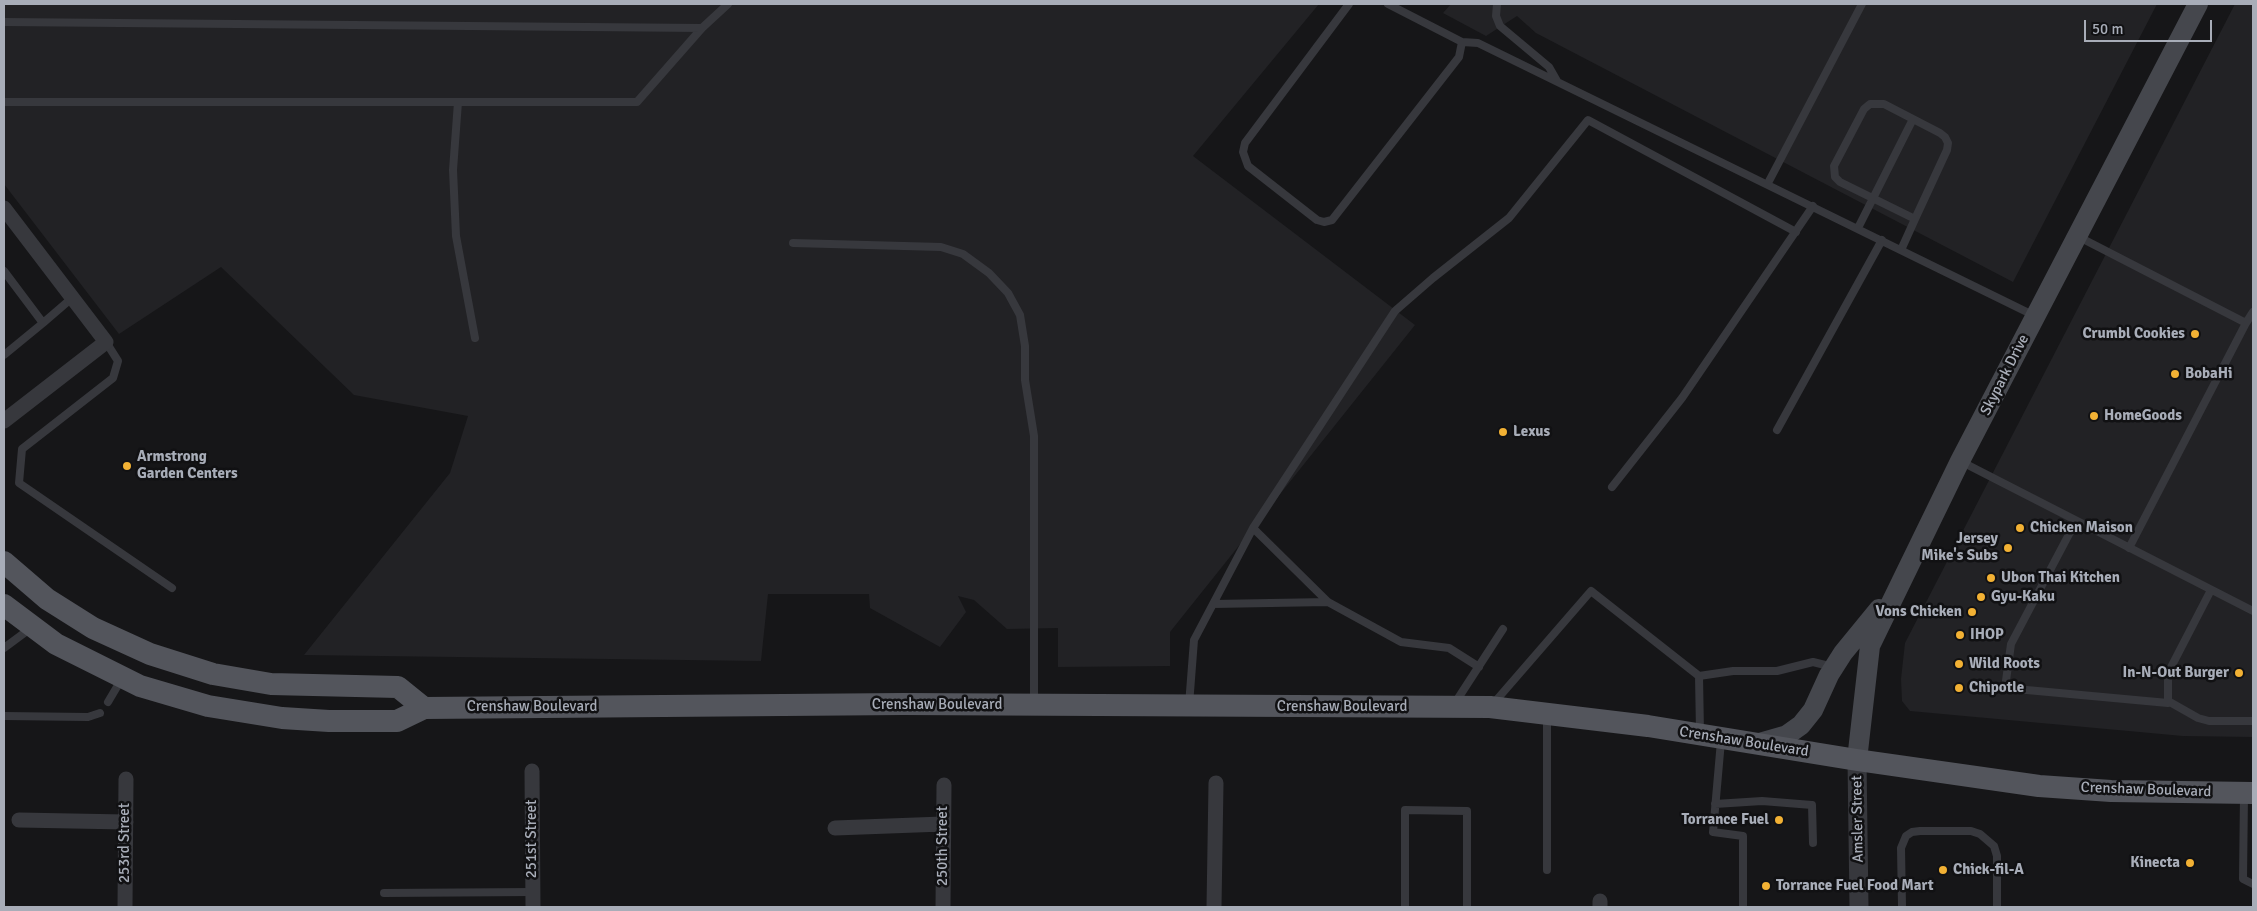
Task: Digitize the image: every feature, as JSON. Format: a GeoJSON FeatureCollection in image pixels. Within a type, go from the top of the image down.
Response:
{"type":"FeatureCollection","features":[{"type":"Feature","properties":{"kind":"main road","name":"Skypark Drive"},"geometry":{"type":"LineString","coordinates":[[1857,760],[1870,646],[1960,461],[2198,4]]}},
{"type":"Feature","properties":{"kind":"main road"},"geometry":{"type":"LineString","coordinates":[[4,562],[47,599],[92,628],[150,654],[214,674],[271,684],[398,687],[424,708]]}},
{"type":"Feature","properties":{"kind":"main road"},"geometry":{"type":"LineString","coordinates":[[1759,743],[1788,735],[1801,725],[1813,710],[1843,653],[1899,585]]}},
{"type":"Feature","properties":{"kind":"main road","name":"Crenshaw Boulevard"},"geometry":{"type":"LineString","coordinates":[[4,605],[56,644],[140,686],[208,706],[282,718],[397,722],[424,708],[903,704],[1490,707],[1711,736],[1857,760],[2039,786],[2111,791],[2248,793]]}},
{"type":"Feature","properties":{"kind":"street"},"geometry":{"type":"LineString","coordinates":[[4,208],[106,342],[4,420]]}},
{"type":"Feature","properties":{"kind":"street","name":"Amsler Street"},"geometry":{"type":"LineString","coordinates":[[1857,760],[1859,907]]}},
{"type":"Feature","properties":{"kind":"street","name":"251st Street"},"geometry":{"type":"LineString","coordinates":[[532,771],[533,907]]}},
{"type":"Feature","properties":{"kind":"street","name":"253rd Street"},"geometry":{"type":"LineString","coordinates":[[125,907],[126,779]]}},
{"type":"Feature","properties":{"kind":"street"},"geometry":{"type":"LineString","coordinates":[[1214,907],[1216,783]]}},
{"type":"Feature","properties":{"kind":"street","name":"250th Street"},"geometry":{"type":"LineString","coordinates":[[943,907],[944,785]]}},
{"type":"Feature","properties":{"kind":"street"},"geometry":{"type":"LineString","coordinates":[[19,820],[126,822]]}},
{"type":"Feature","properties":{"kind":"street"},"geometry":{"type":"LineString","coordinates":[[835,828],[943,824]]}},
{"type":"Feature","properties":{"kind":"lane"},"geometry":{"type":"LineString","coordinates":[[4,102],[637,102],[702,28],[728,4]]}},
{"type":"Feature","properties":{"kind":"lane"},"geometry":{"type":"LineString","coordinates":[[1349,4],[1245,143],[1243,152],[1248,166],[1318,220],[1324,222],[1332,220],[1459,57],[1462,42]]}},
{"type":"Feature","properties":{"kind":"lane"},"geometry":{"type":"LineString","coordinates":[[1388,4],[1462,42],[1478,43],[1557,81],[1768,183],[2035,316]]}},
{"type":"Feature","properties":{"kind":"lane"},"geometry":{"type":"LineString","coordinates":[[1497,4],[1496,16],[1500,26],[1550,67],[1557,81]]}},
{"type":"Feature","properties":{"kind":"lane"},"geometry":{"type":"LineString","coordinates":[[1768,183],[1862,4]]}},
{"type":"Feature","properties":{"kind":"lane"},"geometry":{"type":"LineString","coordinates":[[4,22],[702,28]]}},
{"type":"Feature","properties":{"kind":"lane"},"geometry":{"type":"LineString","coordinates":[[458,102],[453,170],[456,236],[475,338]]}},
{"type":"Feature","properties":{"kind":"lane"},"geometry":{"type":"LineString","coordinates":[[1900,250],[1916,219],[1947,150],[1948,143],[1946,137],[1940,133],[1884,104],[1870,104],[1864,109],[1834,166],[1835,177],[1840,182],[1916,219]]}},
{"type":"Feature","properties":{"kind":"lane"},"geometry":{"type":"LineString","coordinates":[[1858,228],[1913,119]]}},
{"type":"Feature","properties":{"kind":"lane"},"geometry":{"type":"LineString","coordinates":[[1189,706],[1194,640],[1253,528],[1395,311],[1433,278],[1509,218],[1588,120],[1796,232]]}},
{"type":"Feature","properties":{"kind":"lane"},"geometry":{"type":"LineString","coordinates":[[1612,487],[1696,379],[1814,206]]}},
{"type":"Feature","properties":{"kind":"lane"},"geometry":{"type":"LineString","coordinates":[[2077,236],[2246,323]]}},
{"type":"Feature","properties":{"kind":"lane"},"geometry":{"type":"LineString","coordinates":[[1777,430],[1882,240]]}},
{"type":"Feature","properties":{"kind":"lane"},"geometry":{"type":"LineString","coordinates":[[794,243],[941,247],[963,254],[989,273],[1002,286],[1020,315],[1025,346],[1026,380],[1034,436],[1034,706]]}},
{"type":"Feature","properties":{"kind":"lane"},"geometry":{"type":"LineString","coordinates":[[4,272],[43,323]]}},
{"type":"Feature","properties":{"kind":"lane"},"geometry":{"type":"LineString","coordinates":[[4,356],[72,298]]}},
{"type":"Feature","properties":{"kind":"lane"},"geometry":{"type":"LineString","coordinates":[[2129,548],[2253,312]]}},
{"type":"Feature","properties":{"kind":"lane"},"geometry":{"type":"LineString","coordinates":[[106,342],[118,361],[113,378],[22,449],[19,483],[172,588]]}},
{"type":"Feature","properties":{"kind":"lane"},"geometry":{"type":"LineString","coordinates":[[1960,461],[2253,611]]}},
{"type":"Feature","properties":{"kind":"lane"},"geometry":{"type":"LineString","coordinates":[[2076,521],[2011,644],[2005,688],[2168,701],[2198,718],[2209,721],[2253,721]]}},
{"type":"Feature","properties":{"kind":"lane"},"geometry":{"type":"LineString","coordinates":[[1253,528],[1328,602],[1401,642],[1449,648],[1479,667]]}},
{"type":"Feature","properties":{"kind":"lane"},"geometry":{"type":"LineString","coordinates":[[2168,701],[2168,673],[2211,590]]}},
{"type":"Feature","properties":{"kind":"lane"},"geometry":{"type":"LineString","coordinates":[[1490,707],[1591,591],[1699,676],[1711,736],[1715,804],[1713,832],[1743,836],[1743,907]]}},
{"type":"Feature","properties":{"kind":"lane"},"geometry":{"type":"LineString","coordinates":[[1213,604],[1328,602]]}},
{"type":"Feature","properties":{"kind":"lane"},"geometry":{"type":"LineString","coordinates":[[4,648],[33,627]]}},
{"type":"Feature","properties":{"kind":"lane"},"geometry":{"type":"LineString","coordinates":[[1453,707],[1503,630]]}},
{"type":"Feature","properties":{"kind":"lane"},"geometry":{"type":"LineString","coordinates":[[1699,676],[1733,671],[1777,671],[1814,662],[1834,667]]}},
{"type":"Feature","properties":{"kind":"lane"},"geometry":{"type":"LineString","coordinates":[[108,702],[123,678]]}},
{"type":"Feature","properties":{"kind":"lane"},"geometry":{"type":"LineString","coordinates":[[4,716],[88,717],[100,712]]}},
{"type":"Feature","properties":{"kind":"lane"},"geometry":{"type":"LineString","coordinates":[[1547,714],[1547,870]]}},
{"type":"Feature","properties":{"kind":"lane"},"geometry":{"type":"LineString","coordinates":[[2248,793],[2243,879],[2253,884]]}},
{"type":"Feature","properties":{"kind":"lane"},"geometry":{"type":"LineString","coordinates":[[1715,804],[1762,800],[1812,805],[1814,844]]}},
{"type":"Feature","properties":{"kind":"lane"},"geometry":{"type":"LineString","coordinates":[[1405,907],[1405,810],[1414,810],[1467,811],[1467,907]]}},
{"type":"Feature","properties":{"kind":"lane"},"geometry":{"type":"LineString","coordinates":[[1902,906],[1901,848],[1906,836],[1912,832],[1972,831],[1987,838],[1994,846],[1998,862],[1997,907]]}},
{"type":"Feature","properties":{"kind":"lane"},"geometry":{"type":"LineString","coordinates":[[384,893],[533,892]]}},
{"type":"Feature","properties":{"kind":"shaded area"},"geometry":{"type":"Polygon","coordinates":[[[4,4],[1319,4],[1193,156],[1415,325],[1170,632],[1170,666],[1058,667],[1058,628],[1007,629],[974,600],[958,596],[966,612],[940,647],[870,608],[869,594],[768,594],[761,661],[304,655],[450,473],[468,416],[354,395],[221,267],[119,334],[4,184],[4,4]]]}},
{"type":"Feature","properties":{"kind":"shaded area"},"geometry":{"type":"Polygon","coordinates":[[[1451,4],[2157,4],[2013,282],[1536,33],[1517,16],[1486,36],[1443,13],[1451,4]]]}},
{"type":"Feature","properties":{"kind":"shaded area"},"geometry":{"type":"Polygon","coordinates":[[[2235,4],[2253,4],[2253,737],[2183,736],[1910,711],[1902,701],[1901,679],[1905,643],[2235,4]]]}},
{"type":"Feature","properties":{"kind":"place","name":"Crumbl Cookies"},"geometry":{"type":"Point","coordinates":[2195,334]}},
{"type":"Feature","properties":{"kind":"place","name":"BobaHi"},"geometry":{"type":"Point","coordinates":[2175,374]}},
{"type":"Feature","properties":{"kind":"place","name":"HomeGoods"},"geometry":{"type":"Point","coordinates":[2094,416]}},
{"type":"Feature","properties":{"kind":"place","name":"Lexus"},"geometry":{"type":"Point","coordinates":[1503,432]}},
{"type":"Feature","properties":{"kind":"place","name":"Armstrong Garden Centers"},"geometry":{"type":"Point","coordinates":[127,466]}},
{"type":"Feature","properties":{"kind":"place","name":"Chicken Maison"},"geometry":{"type":"Point","coordinates":[2020,528]}},
{"type":"Feature","properties":{"kind":"place","name":"Jersey Mike's Subs"},"geometry":{"type":"Point","coordinates":[2008,548]}},
{"type":"Feature","properties":{"kind":"place","name":"Ubon Thai Kitchen"},"geometry":{"type":"Point","coordinates":[1991,578]}},
{"type":"Feature","properties":{"kind":"place","name":"Gyu-Kaku"},"geometry":{"type":"Point","coordinates":[1981,597]}},
{"type":"Feature","properties":{"kind":"place","name":"Vons Chicken"},"geometry":{"type":"Point","coordinates":[1972,612]}},
{"type":"Feature","properties":{"kind":"place","name":"IHOP"},"geometry":{"type":"Point","coordinates":[1960,635]}},
{"type":"Feature","properties":{"kind":"place","name":"Wild Roots"},"geometry":{"type":"Point","coordinates":[1959,664]}},
{"type":"Feature","properties":{"kind":"place","name":"In-N-Out Burger"},"geometry":{"type":"Point","coordinates":[2239,673]}},
{"type":"Feature","properties":{"kind":"place","name":"Chipotle"},"geometry":{"type":"Point","coordinates":[1959,688]}},
{"type":"Feature","properties":{"kind":"place","name":"Torrance Fuel"},"geometry":{"type":"Point","coordinates":[1779,820]}},
{"type":"Feature","properties":{"kind":"place","name":"Kinecta"},"geometry":{"type":"Point","coordinates":[2190,863]}},
{"type":"Feature","properties":{"kind":"place","name":"Chick-fil-A"},"geometry":{"type":"Point","coordinates":[1943,870]}},
{"type":"Feature","properties":{"kind":"place","name":"Torrance Fuel Food Mart"},"geometry":{"type":"Point","coordinates":[1766,886]}}]}
